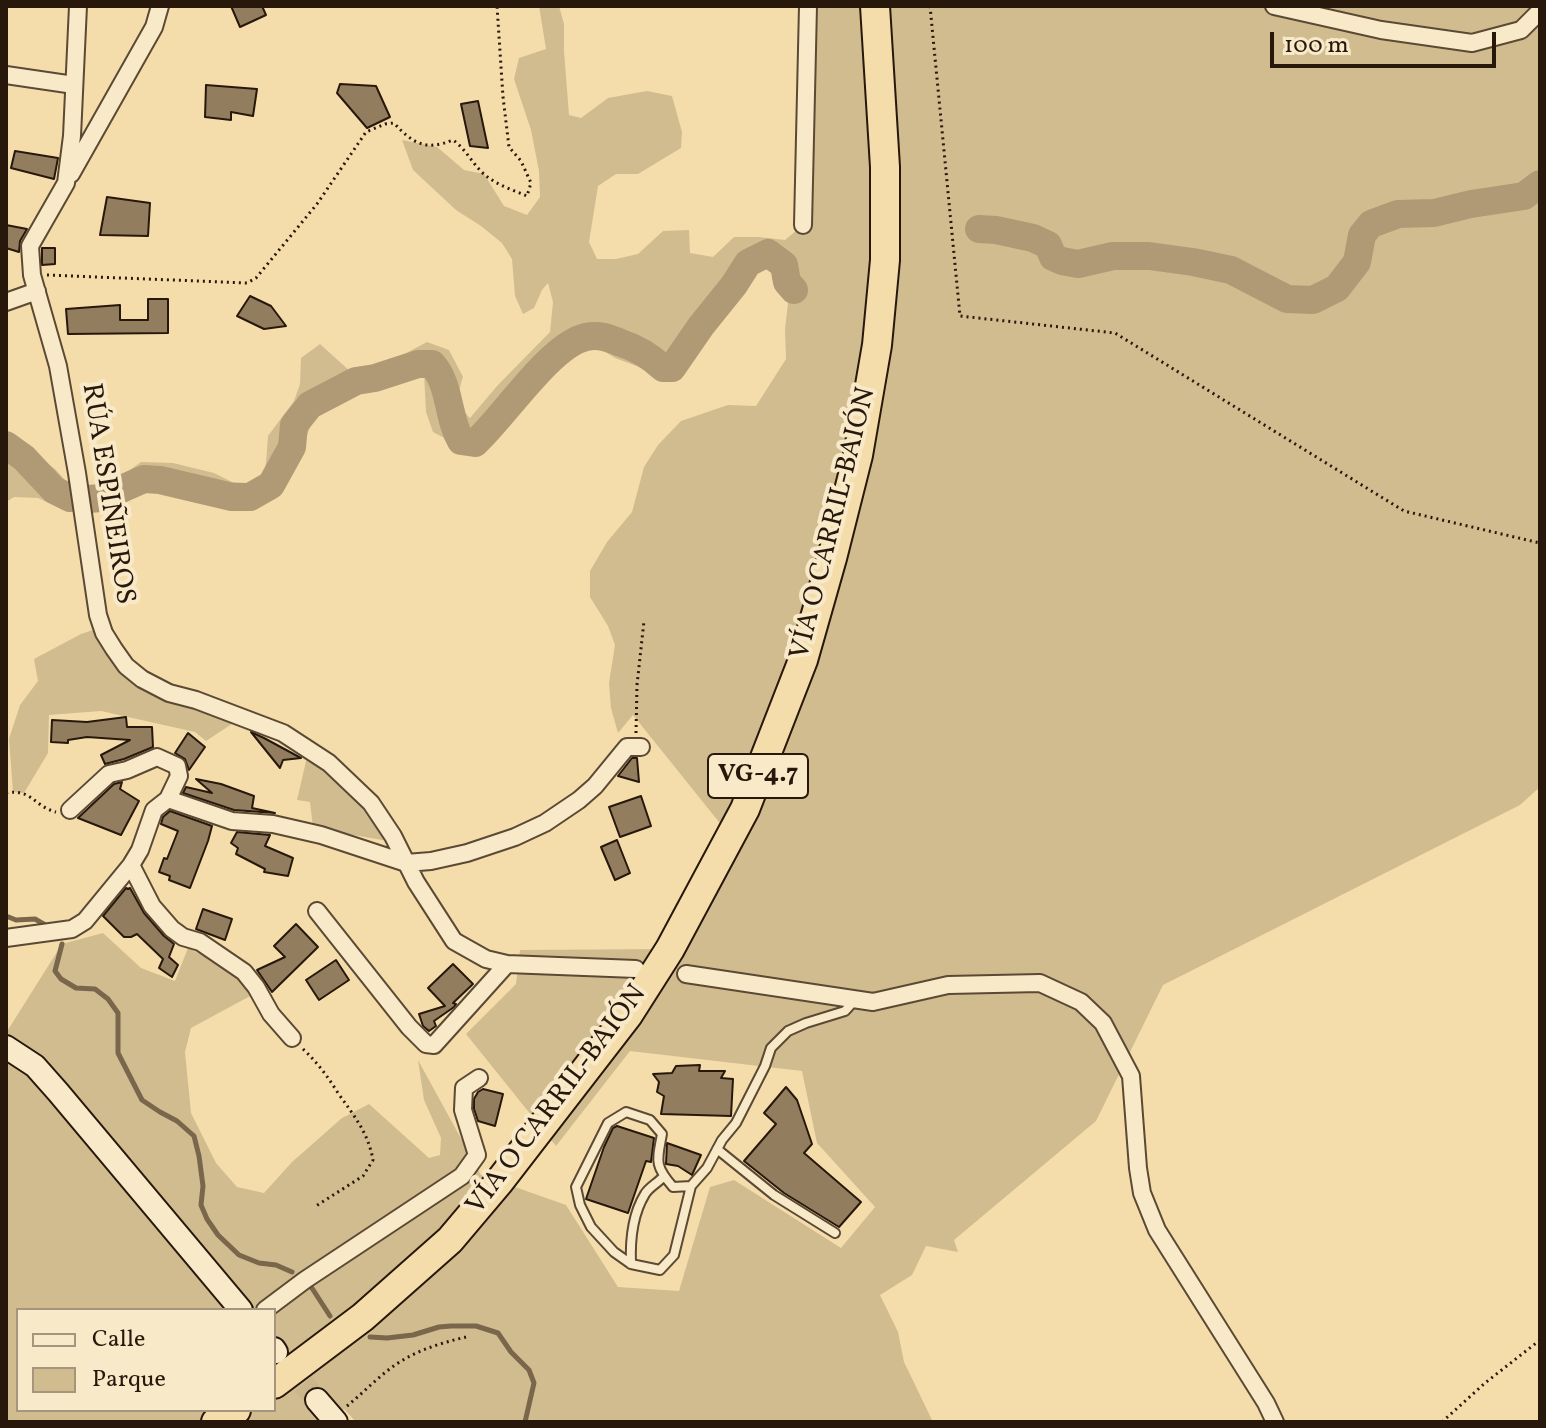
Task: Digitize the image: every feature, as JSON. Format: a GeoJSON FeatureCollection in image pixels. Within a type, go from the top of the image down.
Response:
{"type":"FeatureCollection","features":[{"type":"Feature","properties":{"kind":"highway","name":"VÍA O CARRIL-BAIÓN"},"geometry":{"type":"LineString","coordinates":[[276,1382],[363,1317],[450,1240],[499,1182],[628,1015],[670,949],[745,809],[803,660],[858,455],[877,345],[885,260],[885,167],[875,6]]}},
{"type":"Feature","properties":{"kind":"street","name":"RÚA ESPIÑEIROS"},"geometry":{"type":"LineString","coordinates":[[66,183],[72,136],[78,6]]}},
{"type":"Feature","properties":{"kind":"street","name":"RÚA ESPIÑEIROS"},"geometry":{"type":"LineString","coordinates":[[160,6],[154,27],[30,246],[35,283],[58,366],[98,615],[104,633],[126,666],[142,679],[169,693],[283,733],[329,763],[371,803],[454,941],[486,959],[507,964],[636,969]]}},
{"type":"Feature","properties":{"kind":"street"},"geometry":{"type":"LineString","coordinates":[[803,225],[808,6]]}},
{"type":"Feature","properties":{"kind":"street"},"geometry":{"type":"LineString","coordinates":[[1274,6],[1381,30],[1472,43],[1521,30],[1540,11]]}},
{"type":"Feature","properties":{"kind":"street"},"geometry":{"type":"LineString","coordinates":[[6,75],[74,85]]}},
{"type":"Feature","properties":{"kind":"street"},"geometry":{"type":"LineString","coordinates":[[6,302],[35,283]]}},
{"type":"Feature","properties":{"kind":"street"},"geometry":{"type":"LineString","coordinates":[[168,799],[232,821],[273,824],[321,835],[406,863],[431,861],[515,837],[545,823],[579,800],[634,747]]}},
{"type":"Feature","properties":{"kind":"street"},"geometry":{"type":"LineString","coordinates":[[6,938],[72,929],[85,921],[140,850],[154,810],[168,799],[179,776],[177,766],[157,757],[109,774],[70,810]]}},
{"type":"Feature","properties":{"kind":"street"},"geometry":{"type":"LineString","coordinates":[[131,865],[152,906],[172,929],[183,937],[200,942],[244,972],[271,1014],[292,1038]]}},
{"type":"Feature","properties":{"kind":"street"},"geometry":{"type":"LineString","coordinates":[[317,911],[426,1044],[434,1045],[507,964]]}},
{"type":"Feature","properties":{"kind":"street"},"geometry":{"type":"LineString","coordinates":[[686,974],[873,1002],[948,985],[1040,983],[1081,1002],[1103,1023],[1131,1076],[1142,1193],[1157,1230],[1275,1422]]}},
{"type":"Feature","properties":{"kind":"street"},"geometry":{"type":"LineString","coordinates":[[6,1047],[35,1066],[239,1308]]}},
{"type":"Feature","properties":{"kind":"street"},"geometry":{"type":"LineString","coordinates":[[268,1308],[462,1176],[477,1155],[463,1110],[464,1088],[479,1078]]}},
{"type":"Feature","properties":{"kind":"street"},"geometry":{"type":"LineString","coordinates":[[317,1400],[340,1416]]}},
{"type":"Feature","properties":{"kind":"lane"},"geometry":{"type":"LineString","coordinates":[[691,1186],[673,1187],[657,1162],[662,1134],[650,1120],[626,1112],[608,1123],[576,1187],[580,1205],[591,1227],[614,1252],[631,1264],[660,1270],[674,1255],[691,1186],[707,1168],[746,1106],[771,1048],[788,1031],[845,1011],[856,1000]]}},
{"type":"Feature","properties":{"kind":"lane"},"geometry":{"type":"LineString","coordinates":[[717,1149],[774,1195],[835,1233]]}},
{"type":"Feature","properties":{"kind":"lane"},"geometry":{"type":"LineString","coordinates":[[631,1264],[630,1236],[638,1210],[646,1191],[664,1176]]}},
{"type":"Feature","properties":{"kind":"path"},"geometry":{"type":"LineString","coordinates":[[35,283],[64,275],[247,283],[256,278],[299,227],[366,132],[385,124],[394,123],[414,141],[437,147],[453,140],[461,145],[484,174],[527,196],[531,183],[521,161],[509,147],[497,6]]}},
{"type":"Feature","properties":{"kind":"path"},"geometry":{"type":"LineString","coordinates":[[930,6],[960,316],[1115,333],[1404,511],[1540,543]]}},
{"type":"Feature","properties":{"kind":"path"},"geometry":{"type":"LineString","coordinates":[[634,747],[644,621]]}},
{"type":"Feature","properties":{"kind":"path"},"geometry":{"type":"LineString","coordinates":[[6,793],[24,793],[49,811],[70,810]]}},
{"type":"Feature","properties":{"kind":"path"},"geometry":{"type":"LineString","coordinates":[[292,1038],[312,1058],[353,1112],[370,1143],[373,1160],[363,1176],[316,1206]]}},
{"type":"Feature","properties":{"kind":"path"},"geometry":{"type":"LineString","coordinates":[[340,1416],[394,1366],[428,1348],[466,1337]]}},
{"type":"Feature","properties":{"kind":"path"},"geometry":{"type":"LineString","coordinates":[[1442,1422],[1540,1340]]}},
{"type":"Feature","properties":{"kind":"green space"},"geometry":{"type":"Polygon","coordinates":[[[539,6],[559,6],[564,24],[569,115],[581,118],[608,98],[647,91],[672,96],[682,132],[681,148],[638,174],[616,174],[598,186],[589,242],[597,259],[638,254],[663,231],[689,230],[690,253],[713,257],[734,237],[785,240],[803,225],[808,6],[1540,6],[1540,787],[1520,805],[1163,985],[1096,1121],[954,1240],[958,1252],[926,1246],[912,1275],[880,1295],[898,1332],[904,1362],[933,1422],[356,1422],[344,1409],[332,1422],[6,1422],[6,1033],[62,944],[103,933],[141,968],[175,981],[188,948],[231,973],[252,995],[191,1028],[185,1052],[191,1113],[216,1163],[237,1187],[264,1193],[292,1162],[342,1118],[369,1104],[429,1158],[440,1155],[441,1138],[424,1100],[418,1060],[481,1175],[566,1205],[618,1287],[679,1291],[710,1187],[734,1180],[841,1248],[875,1207],[817,1143],[802,1071],[630,1051],[556,1146],[466,1034],[516,984],[520,950],[670,949],[731,837],[633,715],[618,733],[611,708],[609,683],[615,645],[608,626],[590,597],[590,571],[607,542],[632,512],[644,467],[658,445],[681,421],[728,405],[756,406],[786,359],[788,303],[779,277],[769,263],[753,272],[678,370],[663,376],[615,358],[594,345],[551,373],[490,445],[471,452],[433,432],[426,412],[424,373],[329,403],[312,422],[300,454],[275,491],[242,505],[154,486],[103,507],[68,512],[38,498],[14,497],[6,502],[6,438],[55,469],[65,480],[92,487],[120,477],[141,462],[173,463],[214,473],[232,482],[247,483],[263,477],[268,436],[294,401],[300,384],[301,358],[320,344],[352,373],[382,366],[427,342],[449,350],[463,377],[460,399],[470,418],[550,332],[553,302],[548,283],[534,308],[523,314],[515,296],[512,259],[502,243],[456,210],[413,170],[402,140],[437,147],[464,170],[484,174],[504,206],[527,215],[540,197],[539,171],[531,130],[514,79],[519,58],[546,49],[539,6]]]}},
{"type":"Feature","properties":{"kind":"green space"},"geometry":{"type":"Polygon","coordinates":[[[102,627],[126,666],[241,718],[206,741],[195,732],[101,711],[49,715],[48,753],[24,793],[13,792],[9,739],[20,705],[38,681],[34,659],[81,634],[102,627]]]}},
{"type":"Feature","properties":{"kind":"green space"},"geometry":{"type":"Polygon","coordinates":[[[301,745],[371,803],[388,841],[313,828],[310,802],[297,800],[307,757],[301,745]]]}},
{"type":"Feature","properties":{"kind":"building"},"geometry":{"type":"Polygon","coordinates":[[[231,6],[262,6],[266,15],[240,27],[231,6]]]}},
{"type":"Feature","properties":{"kind":"building"},"geometry":{"type":"Polygon","coordinates":[[[340,84],[376,86],[390,117],[367,128],[337,93],[340,84]]]}},
{"type":"Feature","properties":{"kind":"building"},"geometry":{"type":"Polygon","coordinates":[[[206,85],[257,89],[253,116],[231,112],[231,120],[205,117],[206,85]]]}},
{"type":"Feature","properties":{"kind":"building"},"geometry":{"type":"Polygon","coordinates":[[[478,101],[488,148],[470,146],[461,104],[478,101]]]}},
{"type":"Feature","properties":{"kind":"building"},"geometry":{"type":"Polygon","coordinates":[[[15,151],[58,158],[54,179],[11,168],[15,151]]]}},
{"type":"Feature","properties":{"kind":"building"},"geometry":{"type":"Polygon","coordinates":[[[107,197],[150,203],[148,236],[100,235],[107,197]]]}},
{"type":"Feature","properties":{"kind":"building"},"geometry":{"type":"Polygon","coordinates":[[[6,225],[27,229],[20,241],[19,252],[6,248],[6,225]]]}},
{"type":"Feature","properties":{"kind":"building"},"geometry":{"type":"Polygon","coordinates":[[[42,248],[55,248],[55,264],[42,265],[42,248]]]}},
{"type":"Feature","properties":{"kind":"building"},"geometry":{"type":"Polygon","coordinates":[[[250,296],[271,306],[286,326],[264,329],[237,316],[250,296]]]}},
{"type":"Feature","properties":{"kind":"building"},"geometry":{"type":"Polygon","coordinates":[[[148,299],[168,299],[168,333],[68,334],[66,309],[120,305],[120,320],[148,320],[148,299]]]}},
{"type":"Feature","properties":{"kind":"building"},"geometry":{"type":"Polygon","coordinates":[[[126,717],[127,727],[152,727],[153,747],[105,764],[101,755],[130,740],[87,737],[68,740],[68,743],[51,742],[52,720],[87,722],[126,717]]]}},
{"type":"Feature","properties":{"kind":"building"},"geometry":{"type":"Polygon","coordinates":[[[251,732],[301,758],[283,760],[280,768],[251,732]]]}},
{"type":"Feature","properties":{"kind":"building"},"geometry":{"type":"Polygon","coordinates":[[[188,733],[205,747],[189,770],[185,759],[175,753],[188,733]]]}},
{"type":"Feature","properties":{"kind":"building"},"geometry":{"type":"Polygon","coordinates":[[[632,758],[637,758],[639,782],[618,776],[632,758]]]}},
{"type":"Feature","properties":{"kind":"building"},"geometry":{"type":"Polygon","coordinates":[[[196,779],[254,796],[252,808],[275,813],[234,810],[183,793],[186,787],[212,793],[196,779]]]}},
{"type":"Feature","properties":{"kind":"building"},"geometry":{"type":"Polygon","coordinates":[[[122,782],[120,789],[139,801],[121,835],[78,818],[114,784],[122,782]]]}},
{"type":"Feature","properties":{"kind":"building"},"geometry":{"type":"Polygon","coordinates":[[[641,796],[651,826],[620,837],[609,807],[641,796]]]}},
{"type":"Feature","properties":{"kind":"building"},"geometry":{"type":"Polygon","coordinates":[[[170,811],[212,826],[190,888],[169,880],[170,876],[159,872],[178,831],[161,824],[170,811]]]}},
{"type":"Feature","properties":{"kind":"building"},"geometry":{"type":"Polygon","coordinates":[[[237,832],[270,835],[265,846],[293,858],[288,876],[264,872],[265,869],[236,854],[238,848],[231,843],[237,832]]]}},
{"type":"Feature","properties":{"kind":"building"},"geometry":{"type":"Polygon","coordinates":[[[617,840],[630,873],[615,880],[601,847],[617,840]]]}},
{"type":"Feature","properties":{"kind":"building"},"geometry":{"type":"Polygon","coordinates":[[[126,888],[130,888],[144,913],[174,944],[169,957],[178,965],[172,977],[159,968],[163,959],[137,934],[124,937],[103,916],[126,888]]]}},
{"type":"Feature","properties":{"kind":"building"},"geometry":{"type":"Polygon","coordinates":[[[203,909],[232,919],[225,940],[196,929],[203,909]]]}},
{"type":"Feature","properties":{"kind":"building"},"geometry":{"type":"Polygon","coordinates":[[[296,924],[318,947],[272,992],[257,970],[285,957],[274,946],[296,924]]]}},
{"type":"Feature","properties":{"kind":"building"},"geometry":{"type":"Polygon","coordinates":[[[336,960],[349,980],[319,1000],[306,980],[336,960]]]}},
{"type":"Feature","properties":{"kind":"building"},"geometry":{"type":"Polygon","coordinates":[[[453,964],[473,984],[453,1003],[456,1004],[454,1007],[434,1021],[436,1026],[429,1031],[423,1026],[419,1014],[445,1006],[428,988],[453,964]]]}},
{"type":"Feature","properties":{"kind":"building"},"geometry":{"type":"Polygon","coordinates":[[[700,1065],[699,1071],[725,1071],[721,1078],[733,1079],[731,1116],[661,1114],[664,1096],[657,1092],[659,1082],[653,1074],[672,1073],[676,1066],[700,1065]]]}},
{"type":"Feature","properties":{"kind":"building"},"geometry":{"type":"Polygon","coordinates":[[[786,1087],[797,1100],[812,1144],[804,1153],[861,1202],[839,1227],[784,1193],[744,1161],[776,1124],[764,1113],[786,1087]]]}},
{"type":"Feature","properties":{"kind":"building"},"geometry":{"type":"Polygon","coordinates":[[[483,1089],[503,1094],[495,1126],[478,1121],[474,1109],[474,1099],[483,1089]]]}},
{"type":"Feature","properties":{"kind":"building"},"geometry":{"type":"Polygon","coordinates":[[[617,1126],[654,1138],[651,1162],[646,1161],[628,1213],[586,1199],[604,1147],[617,1126]]]}},
{"type":"Feature","properties":{"kind":"building"},"geometry":{"type":"Polygon","coordinates":[[[667,1143],[701,1155],[692,1175],[678,1166],[666,1164],[667,1143]]]}},
{"type":"Feature","properties":{"kind":"waterway"},"geometry":{"type":"LineString","coordinates":[[979,229],[1033,238],[1048,245],[1053,257],[1062,261],[1078,264],[1113,256],[1149,256],[1193,262],[1231,270],[1287,299],[1313,300],[1337,288],[1357,262],[1362,235],[1371,224],[1398,214],[1434,213],[1524,196],[1540,184]]}},
{"type":"Feature","properties":{"kind":"waterway"},"geometry":{"type":"LineString","coordinates":[[89,499],[101,498],[144,479],[232,497],[250,497],[271,485],[292,447],[294,425],[310,405],[356,381],[418,364],[432,364],[438,372],[461,441],[475,443],[543,367],[572,343],[586,337],[604,337],[638,350],[663,368],[672,368],[748,263],[768,253],[784,265],[787,282],[794,290]]}},
{"type":"Feature","properties":{"kind":"waterway"},"geometry":{"type":"LineString","coordinates":[[6,445],[24,458],[54,490],[70,498]]}},
{"type":"Feature","properties":{"kind":"waterway"},"geometry":{"type":"LineString","coordinates":[[6,916],[16,920],[35,919],[47,926]]}},
{"type":"Feature","properties":{"kind":"waterway"},"geometry":{"type":"LineString","coordinates":[[62,944],[55,971],[61,979],[76,988],[95,989],[108,999],[118,1013],[118,1053],[142,1100],[177,1121],[194,1136],[203,1186],[201,1205],[218,1235],[239,1255],[292,1272]]}},
{"type":"Feature","properties":{"kind":"waterway"},"geometry":{"type":"LineString","coordinates":[[310,1285],[330,1316]]}},
{"type":"Feature","properties":{"kind":"waterway"},"geometry":{"type":"LineString","coordinates":[[370,1337],[413,1335],[451,1326],[476,1326],[498,1333],[529,1370],[534,1383],[525,1422]]}},
{"type":"Feature","properties":{"kind":"tunnel"},"geometry":{"type":"LineString","coordinates":[[282,1359],[317,1400]]}}]}
